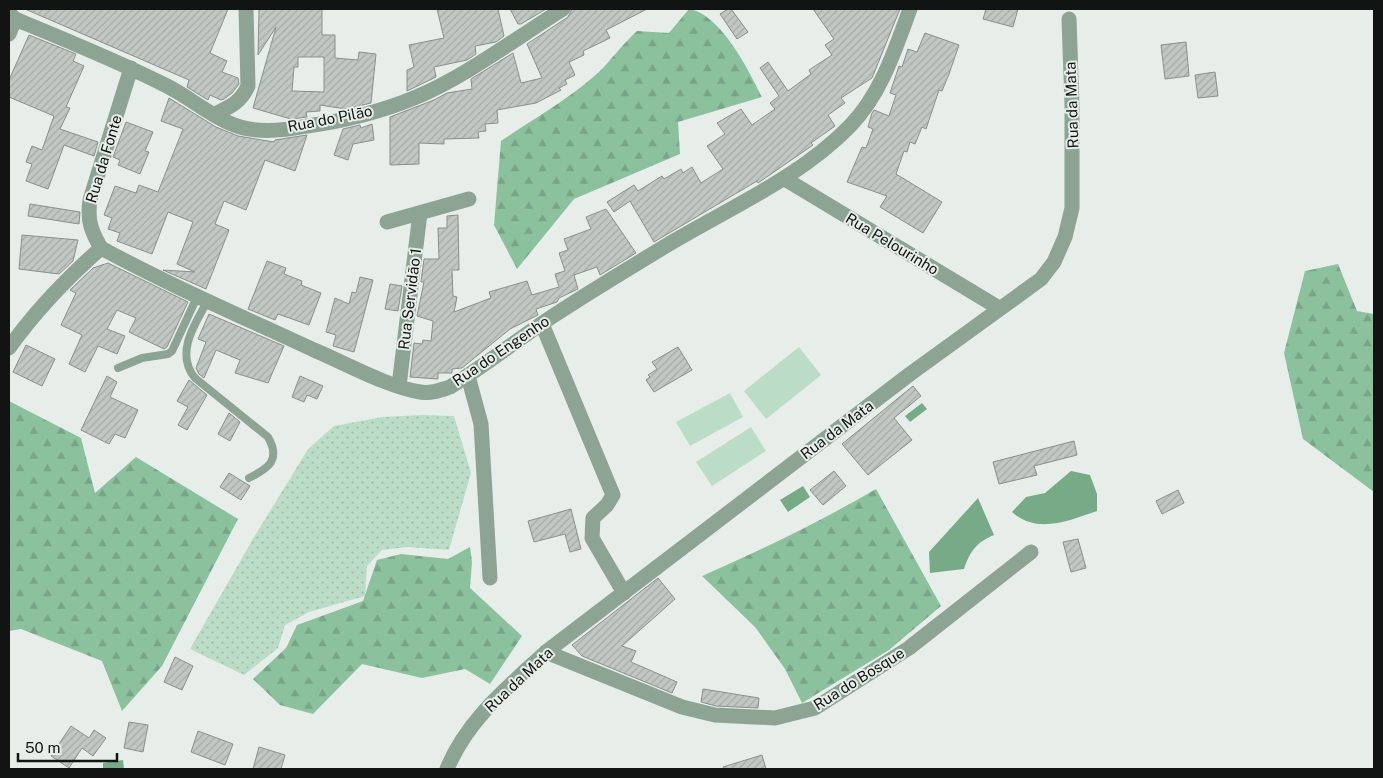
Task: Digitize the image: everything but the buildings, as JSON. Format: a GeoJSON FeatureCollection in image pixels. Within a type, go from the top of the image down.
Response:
{"type":"FeatureCollection","features":[{"type":"Feature","properties":{"kind":"street"},"geometry":{"type":"LineString","coordinates":[[214,114],[234,105],[244,96],[248,86],[246,9]]}},
{"type":"Feature","properties":{"kind":"street","name":"Rua do Pilão"},"geometry":{"type":"LineString","coordinates":[[12,16],[131,68],[230,123],[256,130],[300,128],[378,110],[414,98],[451,79],[563,9]]}},
{"type":"Feature","properties":{"kind":"street","name":"Rua do Engenho"},"geometry":{"type":"LineString","coordinates":[[101,248],[202,299],[399,386],[421,392],[435,392],[450,387],[468,376],[542,324],[670,243],[785,179],[822,152],[851,125],[874,95],[894,54],[910,9]]}},
{"type":"Feature","properties":{"kind":"street"},"geometry":{"type":"LineString","coordinates":[[9,34],[12,16]]}},
{"type":"Feature","properties":{"kind":"street","name":"Rua da Mata"},"geometry":{"type":"LineString","coordinates":[[447,769],[469,729],[498,696],[546,652],[999,308],[1024,294],[1041,279],[1054,262],[1065,237],[1072,208],[1074,179],[1069,19]]}},
{"type":"Feature","properties":{"kind":"street","name":"Rua da Fonte"},"geometry":{"type":"LineString","coordinates":[[101,248],[91,232],[87,216],[90,200],[131,68]]}},
{"type":"Feature","properties":{"kind":"street","name":"Rua Pelourinho"},"geometry":{"type":"LineString","coordinates":[[785,179],[999,308]]}},
{"type":"Feature","properties":{"kind":"street"},"geometry":{"type":"LineString","coordinates":[[387,222],[469,199]]}},
{"type":"Feature","properties":{"kind":"street","name":"Rua Servidão 1"},"geometry":{"type":"LineString","coordinates":[[399,386],[420,212]]}},
{"type":"Feature","properties":{"kind":"street"},"geometry":{"type":"LineString","coordinates":[[9,348],[32,315],[59,285],[101,248]]}},
{"type":"Feature","properties":{"kind":"street"},"geometry":{"type":"LineString","coordinates":[[542,324],[613,494],[607,504],[594,518],[592,538],[624,593]]}},
{"type":"Feature","properties":{"kind":"street"},"geometry":{"type":"LineString","coordinates":[[468,376],[482,424],[490,578]]}},
{"type":"Feature","properties":{"kind":"street","name":"Rua do Bosque"},"geometry":{"type":"LineString","coordinates":[[546,652],[682,707],[715,715],[775,718],[815,708],[909,648],[1031,552]]}},
{"type":"Feature","properties":{"kind":"lane"},"geometry":{"type":"LineString","coordinates":[[118,368],[142,358],[168,354],[172,351],[202,299]]}},
{"type":"Feature","properties":{"kind":"lane"},"geometry":{"type":"LineString","coordinates":[[202,299],[187,345],[185,358],[187,369],[195,378],[268,437],[273,446],[274,454],[271,463],[265,470],[249,478]]}},
{"type":"Feature","properties":{"kind":"shaded area"},"geometry":{"type":"Polygon","coordinates":[[[799,347],[821,375],[766,419],[744,391],[799,347]]]}},
{"type":"Feature","properties":{"kind":"shaded area"},"geometry":{"type":"Polygon","coordinates":[[[730,393],[743,417],[690,446],[676,422],[730,393]]]}},
{"type":"Feature","properties":{"kind":"shaded area"},"geometry":{"type":"Polygon","coordinates":[[[922,403],[927,409],[910,422],[905,416],[922,403]]]}},
{"type":"Feature","properties":{"kind":"shaded area"},"geometry":{"type":"Polygon","coordinates":[[[454,416],[471,473],[449,550],[408,547],[382,550],[367,566],[365,596],[309,612],[285,625],[278,648],[244,675],[190,649],[253,539],[308,449],[334,426],[382,417],[454,416]]]}},
{"type":"Feature","properties":{"kind":"shaded area"},"geometry":{"type":"Polygon","coordinates":[[[751,427],[766,451],[712,486],[696,462],[751,427]]]}},
{"type":"Feature","properties":{"kind":"shaded area"},"geometry":{"type":"Polygon","coordinates":[[[1071,471],[1090,475],[1097,494],[1097,511],[1054,524],[1032,523],[1012,512],[1026,497],[1045,493],[1071,471]]]}},
{"type":"Feature","properties":{"kind":"shaded area"},"geometry":{"type":"Polygon","coordinates":[[[803,486],[810,497],[788,512],[780,500],[803,486]]]}},
{"type":"Feature","properties":{"kind":"shaded area"},"geometry":{"type":"Polygon","coordinates":[[[978,498],[994,535],[975,548],[964,569],[930,573],[929,552],[978,498]]]}},
{"type":"Feature","properties":{"kind":"shaded area"},"geometry":{"type":"Polygon","coordinates":[[[123,760],[124,769],[103,769],[103,763],[123,760]]]}},
{"type":"Feature","properties":{"kind":"green space"},"geometry":{"type":"Polygon","coordinates":[[[689,9],[701,13],[723,32],[742,59],[762,97],[678,122],[680,154],[574,199],[517,269],[494,225],[501,141],[592,78],[637,31],[669,33],[689,9]]]}},
{"type":"Feature","properties":{"kind":"green space"},"geometry":{"type":"Polygon","coordinates":[[[1338,264],[1357,311],[1374,314],[1374,492],[1303,439],[1284,353],[1305,271],[1338,264]]]}},
{"type":"Feature","properties":{"kind":"green space"},"geometry":{"type":"Polygon","coordinates":[[[9,401],[81,438],[95,493],[136,457],[238,519],[162,666],[122,711],[102,661],[21,629],[9,631],[9,401]]]}},
{"type":"Feature","properties":{"kind":"green space"},"geometry":{"type":"Polygon","coordinates":[[[876,489],[941,606],[889,650],[802,703],[785,669],[755,627],[702,576],[790,535],[876,489]]]}},
{"type":"Feature","properties":{"kind":"green space"},"geometry":{"type":"Polygon","coordinates":[[[470,547],[472,562],[470,588],[522,636],[490,684],[465,669],[422,678],[362,664],[313,714],[280,705],[253,679],[286,648],[297,625],[363,601],[377,560],[401,554],[448,559],[470,547]]]}}]}
